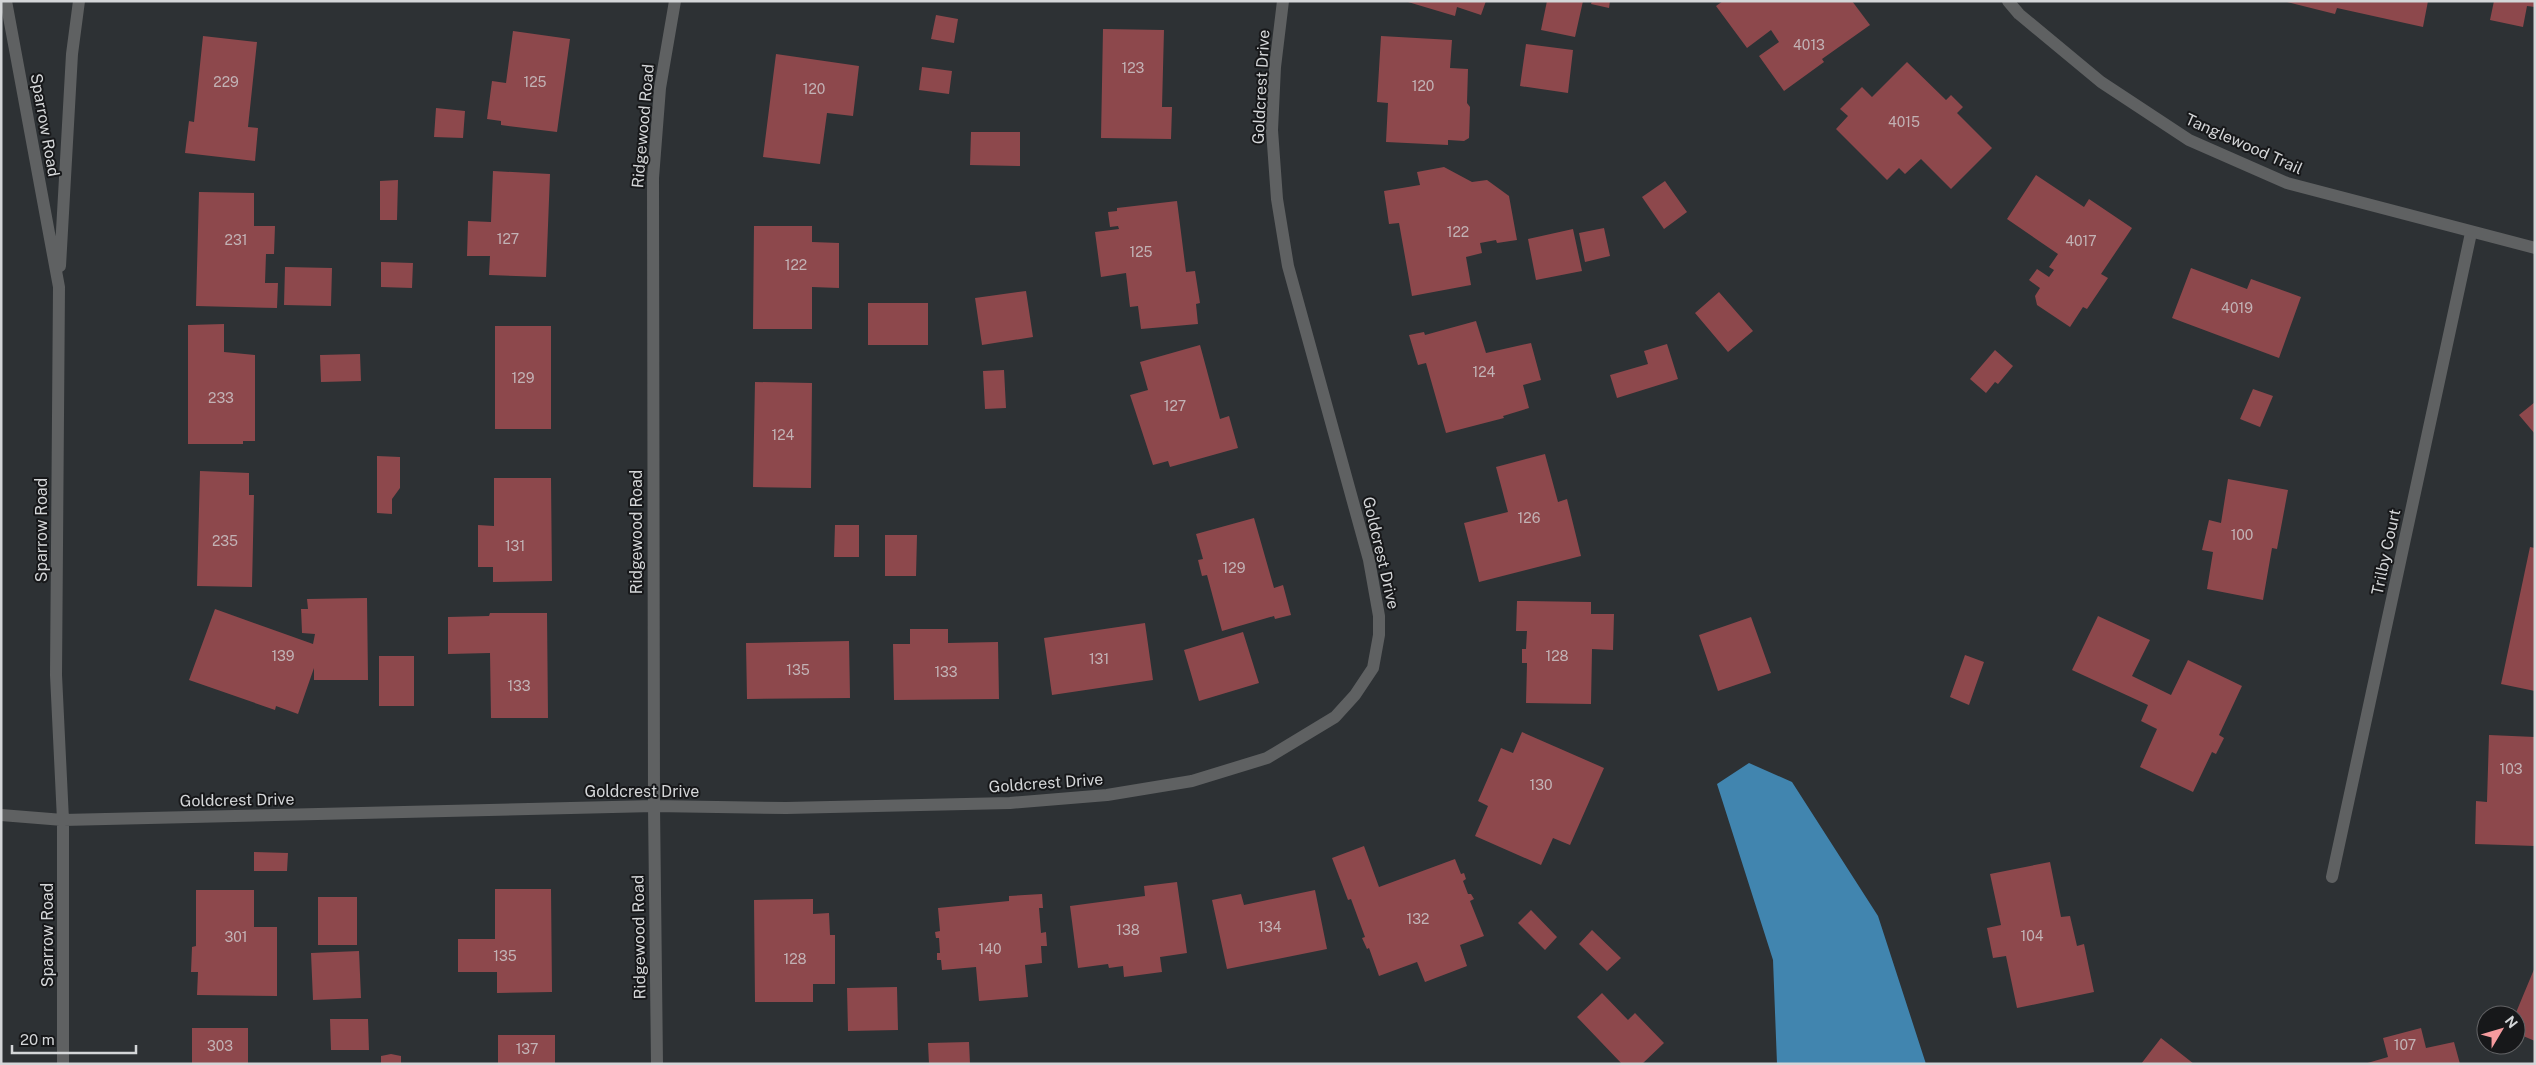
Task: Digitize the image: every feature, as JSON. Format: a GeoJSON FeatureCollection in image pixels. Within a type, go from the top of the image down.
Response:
{"type":"FeatureCollection","features":[{"type":"Feature","properties":{"kind":"street","name":"Sparrow Road"},"geometry":{"type":"LineString","coordinates":[[6,1],[59,286],[56,675],[63,820],[63,1064]]}},
{"type":"Feature","properties":{"kind":"street"},"geometry":{"type":"LineString","coordinates":[[59,286],[72,54],[78,1]]}},
{"type":"Feature","properties":{"kind":"street","name":"Ridgewood Road"},"geometry":{"type":"LineString","coordinates":[[657,1064],[654,806],[653,178],[660,88],[676,1]]}},
{"type":"Feature","properties":{"kind":"street","name":"Goldcrest Drive"},"geometry":{"type":"LineString","coordinates":[[1,815],[63,820],[654,806],[786,808],[991,804],[1107,795],[1192,781],[1267,758],[1335,717],[1355,695],[1372,668],[1380,635],[1379,616],[1369,560],[1288,266],[1278,199],[1272,130],[1275,67],[1283,1]]}},
{"type":"Feature","properties":{"kind":"street","name":"Tanglewood Trail"},"geometry":{"type":"LineString","coordinates":[[2008,1],[2019,14],[2101,82],[2189,140],[2287,183],[2471,233],[2535,248]]}},
{"type":"Feature","properties":{"kind":"street","name":"Trilby Court"},"geometry":{"type":"LineString","coordinates":[[2332,877],[2471,233]]}},
{"type":"Feature","properties":{"kind":"water"},"geometry":{"type":"Polygon","coordinates":[[[1749,763],[1792,782],[1878,916],[1926,1064],[1777,1064],[1773,960],[1717,784],[1749,763]]]}},
{"type":"Feature","properties":{"kind":"building"},"geometry":{"type":"Polygon","coordinates":[[[1486,1],[1481,15],[1457,7],[1455,16],[1408,2],[1486,1]]]}},
{"type":"Feature","properties":{"kind":"building"},"geometry":{"type":"Polygon","coordinates":[[[1547,1],[1583,1],[1575,37],[1541,30],[1547,1]]]}},
{"type":"Feature","properties":{"kind":"building"},"geometry":{"type":"Polygon","coordinates":[[[1592,1],[1610,1],[1609,8],[1591,4],[1592,1]]]}},
{"type":"Feature","properties":{"kind":"building"},"geometry":{"type":"Polygon","coordinates":[[[1723,1],[1852,1],[1870,25],[1822,59],[1824,62],[1784,91],[1759,56],[1779,42],[1771,30],[1747,48],[1716,6],[1723,1]]]}},
{"type":"Feature","properties":{"kind":"building"},"geometry":{"type":"Polygon","coordinates":[[[2283,1],[2428,1],[2423,27],[2337,8],[2335,14],[2283,1]]]}},
{"type":"Feature","properties":{"kind":"building"},"geometry":{"type":"Polygon","coordinates":[[[2494,1],[2535,1],[2535,7],[2527,6],[2523,27],[2490,20],[2494,1]]]}},
{"type":"Feature","properties":{"kind":"building"},"geometry":{"type":"Polygon","coordinates":[[[936,15],[958,19],[954,43],[931,39],[936,15]]]}},
{"type":"Feature","properties":{"kind":"building"},"geometry":{"type":"Polygon","coordinates":[[[1103,29],[1164,30],[1162,107],[1172,107],[1171,139],[1101,138],[1103,29]]]}},
{"type":"Feature","properties":{"kind":"building"},"geometry":{"type":"Polygon","coordinates":[[[513,31],[570,39],[557,132],[501,125],[501,121],[487,119],[492,81],[506,83],[513,31]]]}},
{"type":"Feature","properties":{"kind":"building"},"geometry":{"type":"Polygon","coordinates":[[[203,36],[257,42],[248,127],[258,128],[255,161],[185,153],[189,121],[194,122],[203,36]]]}},
{"type":"Feature","properties":{"kind":"building"},"geometry":{"type":"Polygon","coordinates":[[[1381,36],[1452,40],[1450,68],[1468,69],[1469,138],[1464,141],[1448,140],[1448,145],[1386,142],[1388,103],[1377,102],[1381,36]]]}},
{"type":"Feature","properties":{"kind":"building"},"geometry":{"type":"Polygon","coordinates":[[[1526,44],[1573,50],[1568,93],[1520,86],[1526,44]]]}},
{"type":"Feature","properties":{"kind":"building"},"geometry":{"type":"Polygon","coordinates":[[[776,54],[859,66],[853,116],[827,113],[820,164],[763,157],[776,54]]]}},
{"type":"Feature","properties":{"kind":"building"},"geometry":{"type":"Polygon","coordinates":[[[1907,62],[1946,100],[1951,95],[1963,107],[1957,113],[1992,148],[1951,189],[1921,159],[1905,174],[1899,168],[1887,180],[1836,129],[1848,116],[1840,109],[1862,87],[1872,97],[1907,62]]]}},
{"type":"Feature","properties":{"kind":"building"},"geometry":{"type":"Polygon","coordinates":[[[922,67],[952,71],[949,94],[919,90],[922,67]]]}},
{"type":"Feature","properties":{"kind":"building"},"geometry":{"type":"Polygon","coordinates":[[[436,108],[465,111],[463,138],[434,137],[436,108]]]}},
{"type":"Feature","properties":{"kind":"building"},"geometry":{"type":"Polygon","coordinates":[[[971,132],[1020,132],[1020,166],[970,165],[971,132]]]}},
{"type":"Feature","properties":{"kind":"building"},"geometry":{"type":"Polygon","coordinates":[[[1444,167],[1472,182],[1487,180],[1509,196],[1517,240],[1497,243],[1496,240],[1480,243],[1482,253],[1466,257],[1471,285],[1412,296],[1399,223],[1389,224],[1384,191],[1420,185],[1417,172],[1444,167]]]}},
{"type":"Feature","properties":{"kind":"building"},"geometry":{"type":"Polygon","coordinates":[[[493,171],[550,174],[546,277],[489,275],[490,256],[467,256],[468,221],[491,222],[493,171]]]}},
{"type":"Feature","properties":{"kind":"building"},"geometry":{"type":"Polygon","coordinates":[[[2036,175],[2084,207],[2089,199],[2132,228],[2101,274],[2108,278],[2087,309],[2083,307],[2070,327],[2037,305],[2035,296],[2040,288],[2029,280],[2037,269],[2049,277],[2054,270],[2049,267],[2058,254],[2007,219],[2036,175]]]}},
{"type":"Feature","properties":{"kind":"building"},"geometry":{"type":"Polygon","coordinates":[[[398,180],[397,220],[380,220],[380,181],[398,180]]]}},
{"type":"Feature","properties":{"kind":"building"},"geometry":{"type":"Polygon","coordinates":[[[1665,181],[1687,212],[1664,229],[1642,197],[1665,181]]]}},
{"type":"Feature","properties":{"kind":"building"},"geometry":{"type":"Polygon","coordinates":[[[199,192],[254,193],[254,226],[275,226],[274,254],[266,254],[265,283],[278,283],[277,308],[196,306],[199,192]]]}},
{"type":"Feature","properties":{"kind":"building"},"geometry":{"type":"Polygon","coordinates":[[[1177,201],[1186,272],[1195,271],[1200,303],[1196,304],[1198,324],[1141,329],[1138,306],[1130,307],[1126,273],[1101,277],[1095,232],[1119,229],[1118,226],[1110,227],[1108,212],[1117,211],[1117,208],[1177,201]]]}},
{"type":"Feature","properties":{"kind":"building"},"geometry":{"type":"Polygon","coordinates":[[[754,226],[812,226],[812,242],[839,243],[839,288],[812,287],[812,329],[753,329],[754,226]]]}},
{"type":"Feature","properties":{"kind":"building"},"geometry":{"type":"Polygon","coordinates":[[[1604,228],[1610,256],[1585,262],[1579,233],[1604,228]]]}},
{"type":"Feature","properties":{"kind":"building"},"geometry":{"type":"Polygon","coordinates":[[[1573,229],[1582,271],[1536,280],[1528,239],[1573,229]]]}},
{"type":"Feature","properties":{"kind":"building"},"geometry":{"type":"Polygon","coordinates":[[[381,262],[413,263],[412,288],[381,287],[381,262]]]}},
{"type":"Feature","properties":{"kind":"building"},"geometry":{"type":"Polygon","coordinates":[[[285,267],[332,268],[331,306],[284,305],[285,267]]]}},
{"type":"Feature","properties":{"kind":"building"},"geometry":{"type":"Polygon","coordinates":[[[2191,268],[2247,289],[2251,279],[2301,297],[2279,358],[2172,318],[2191,268]]]}},
{"type":"Feature","properties":{"kind":"building"},"geometry":{"type":"Polygon","coordinates":[[[1026,291],[1033,337],[982,345],[975,298],[1026,291]]]}},
{"type":"Feature","properties":{"kind":"building"},"geometry":{"type":"Polygon","coordinates":[[[1719,292],[1753,331],[1728,352],[1695,313],[1719,292]]]}},
{"type":"Feature","properties":{"kind":"building"},"geometry":{"type":"Polygon","coordinates":[[[868,303],[928,303],[928,345],[868,345],[868,303]]]}},
{"type":"Feature","properties":{"kind":"building"},"geometry":{"type":"Polygon","coordinates":[[[1476,321],[1486,353],[1531,343],[1541,380],[1523,385],[1529,408],[1503,416],[1504,418],[1446,433],[1426,363],[1418,365],[1409,335],[1424,332],[1425,335],[1476,321]]]}},
{"type":"Feature","properties":{"kind":"building"},"geometry":{"type":"Polygon","coordinates":[[[224,324],[224,352],[255,355],[255,441],[243,441],[243,444],[188,444],[188,325],[224,324]]]}},
{"type":"Feature","properties":{"kind":"building"},"geometry":{"type":"Polygon","coordinates":[[[495,326],[551,326],[551,429],[495,429],[495,326]]]}},
{"type":"Feature","properties":{"kind":"building"},"geometry":{"type":"Polygon","coordinates":[[[1667,344],[1678,379],[1617,398],[1610,375],[1648,364],[1644,351],[1667,344]]]}},
{"type":"Feature","properties":{"kind":"building"},"geometry":{"type":"Polygon","coordinates":[[[1200,345],[1220,419],[1229,416],[1238,448],[1170,467],[1168,461],[1153,465],[1130,395],[1148,390],[1140,362],[1200,345]]]}},
{"type":"Feature","properties":{"kind":"building"},"geometry":{"type":"Polygon","coordinates":[[[1995,350],[2013,366],[1998,384],[1995,382],[1986,393],[1970,379],[1995,350]]]}},
{"type":"Feature","properties":{"kind":"building"},"geometry":{"type":"Polygon","coordinates":[[[360,354],[361,381],[321,382],[320,355],[360,354]]]}},
{"type":"Feature","properties":{"kind":"building"},"geometry":{"type":"Polygon","coordinates":[[[1004,370],[1006,408],[985,409],[983,371],[1004,370]]]}},
{"type":"Feature","properties":{"kind":"building"},"geometry":{"type":"Polygon","coordinates":[[[755,382],[812,383],[811,488],[753,487],[755,382]]]}},
{"type":"Feature","properties":{"kind":"building"},"geometry":{"type":"Polygon","coordinates":[[[2253,389],[2273,396],[2260,427],[2240,419],[2253,389]]]}},
{"type":"Feature","properties":{"kind":"building"},"geometry":{"type":"Polygon","coordinates":[[[2535,402],[2535,434],[2519,415],[2535,402]]]}},
{"type":"Feature","properties":{"kind":"building"},"geometry":{"type":"Polygon","coordinates":[[[1545,454],[1558,502],[1567,499],[1581,556],[1479,582],[1464,523],[1508,512],[1496,467],[1545,454]]]}},
{"type":"Feature","properties":{"kind":"building"},"geometry":{"type":"Polygon","coordinates":[[[377,456],[400,457],[400,488],[392,499],[392,514],[377,513],[377,456]]]}},
{"type":"Feature","properties":{"kind":"building"},"geometry":{"type":"Polygon","coordinates":[[[200,471],[249,473],[249,495],[254,495],[252,587],[197,586],[200,471]]]}},
{"type":"Feature","properties":{"kind":"building"},"geometry":{"type":"Polygon","coordinates":[[[494,478],[551,478],[552,581],[493,582],[493,567],[478,567],[478,525],[494,526],[494,478]]]}},
{"type":"Feature","properties":{"kind":"building"},"geometry":{"type":"Polygon","coordinates":[[[2228,479],[2288,490],[2277,549],[2272,548],[2263,600],[2207,589],[2213,552],[2202,550],[2209,520],[2221,523],[2228,479]]]}},
{"type":"Feature","properties":{"kind":"building"},"geometry":{"type":"Polygon","coordinates":[[[1254,518],[1274,588],[1283,585],[1291,615],[1275,619],[1274,616],[1222,631],[1207,575],[1202,576],[1198,560],[1203,559],[1196,534],[1254,518]]]}},
{"type":"Feature","properties":{"kind":"building"},"geometry":{"type":"Polygon","coordinates":[[[835,525],[859,525],[859,557],[834,557],[835,525]]]}},
{"type":"Feature","properties":{"kind":"building"},"geometry":{"type":"Polygon","coordinates":[[[885,535],[917,535],[916,576],[885,576],[885,535]]]}},
{"type":"Feature","properties":{"kind":"building"},"geometry":{"type":"Polygon","coordinates":[[[2530,547],[2535,548],[2535,691],[2501,684],[2530,547]]]}},
{"type":"Feature","properties":{"kind":"building"},"geometry":{"type":"Polygon","coordinates":[[[367,598],[368,680],[314,680],[314,668],[298,714],[276,706],[275,710],[189,680],[215,609],[313,644],[315,634],[302,633],[301,609],[308,609],[307,599],[367,598]]]}},
{"type":"Feature","properties":{"kind":"building"},"geometry":{"type":"Polygon","coordinates":[[[1517,601],[1591,602],[1591,614],[1614,614],[1613,650],[1592,649],[1591,704],[1526,703],[1527,663],[1522,663],[1522,649],[1526,649],[1527,631],[1516,631],[1517,601]]]}},
{"type":"Feature","properties":{"kind":"building"},"geometry":{"type":"Polygon","coordinates":[[[490,613],[547,613],[548,718],[491,718],[490,653],[448,654],[448,617],[489,616],[490,613]]]}},
{"type":"Feature","properties":{"kind":"building"},"geometry":{"type":"Polygon","coordinates":[[[2098,616],[2150,640],[2132,676],[2171,695],[2188,660],[2242,686],[2219,735],[2224,738],[2216,754],[2212,752],[2193,792],[2140,767],[2157,729],[2141,721],[2148,705],[2072,670],[2098,616]]]}},
{"type":"Feature","properties":{"kind":"building"},"geometry":{"type":"Polygon","coordinates":[[[1751,617],[1771,673],[1718,691],[1699,635],[1751,617]]]}},
{"type":"Feature","properties":{"kind":"building"},"geometry":{"type":"Polygon","coordinates":[[[1145,623],[1153,680],[1052,695],[1044,638],[1145,623]]]}},
{"type":"Feature","properties":{"kind":"building"},"geometry":{"type":"Polygon","coordinates":[[[910,629],[948,629],[948,643],[998,642],[999,699],[894,700],[893,644],[910,644],[910,629]]]}},
{"type":"Feature","properties":{"kind":"building"},"geometry":{"type":"Polygon","coordinates":[[[1243,632],[1259,683],[1199,701],[1184,650],[1243,632]]]}},
{"type":"Feature","properties":{"kind":"building"},"geometry":{"type":"Polygon","coordinates":[[[849,641],[850,698],[747,699],[746,643],[849,641]]]}},
{"type":"Feature","properties":{"kind":"building"},"geometry":{"type":"Polygon","coordinates":[[[1965,655],[1984,662],[1969,705],[1950,697],[1965,655]]]}},
{"type":"Feature","properties":{"kind":"building"},"geometry":{"type":"Polygon","coordinates":[[[379,656],[414,656],[414,706],[379,706],[379,656]]]}},
{"type":"Feature","properties":{"kind":"building"},"geometry":{"type":"Polygon","coordinates":[[[1522,732],[1604,768],[1570,845],[1553,838],[1541,865],[1475,836],[1488,806],[1478,801],[1501,748],[1513,753],[1522,732]]]}},
{"type":"Feature","properties":{"kind":"building"},"geometry":{"type":"Polygon","coordinates":[[[2489,735],[2535,737],[2535,846],[2475,844],[2476,801],[2487,802],[2489,735]]]}},
{"type":"Feature","properties":{"kind":"building"},"geometry":{"type":"Polygon","coordinates":[[[1364,846],[1379,887],[1455,859],[1461,874],[1464,873],[1466,879],[1463,881],[1468,894],[1471,894],[1474,899],[1470,901],[1484,936],[1460,945],[1467,966],[1425,982],[1417,962],[1379,976],[1369,948],[1367,949],[1362,938],[1365,937],[1351,899],[1348,900],[1332,858],[1364,846]]]}},
{"type":"Feature","properties":{"kind":"building"},"geometry":{"type":"Polygon","coordinates":[[[254,852],[288,853],[287,871],[254,871],[254,852]]]}},
{"type":"Feature","properties":{"kind":"building"},"geometry":{"type":"Polygon","coordinates":[[[2050,862],[2061,917],[2070,916],[2077,946],[2084,944],[2094,992],[2017,1008],[2006,956],[1993,958],[1987,928],[2001,925],[1990,874],[2050,862]]]}},
{"type":"Feature","properties":{"kind":"building"},"geometry":{"type":"Polygon","coordinates":[[[1177,882],[1187,953],[1160,957],[1162,972],[1124,977],[1123,966],[1109,968],[1108,964],[1078,968],[1070,906],[1145,896],[1144,886],[1177,882]]]}},
{"type":"Feature","properties":{"kind":"building"},"geometry":{"type":"Polygon","coordinates":[[[495,889],[551,889],[552,992],[497,993],[497,972],[458,972],[458,939],[495,939],[495,889]]]}},
{"type":"Feature","properties":{"kind":"building"},"geometry":{"type":"Polygon","coordinates":[[[196,890],[254,890],[254,927],[277,927],[277,996],[197,995],[198,972],[191,972],[192,947],[196,946],[196,890]]]}},
{"type":"Feature","properties":{"kind":"building"},"geometry":{"type":"Polygon","coordinates":[[[1315,890],[1327,949],[1227,969],[1212,900],[1241,894],[1244,905],[1315,890]]]}},
{"type":"Feature","properties":{"kind":"building"},"geometry":{"type":"Polygon","coordinates":[[[1042,894],[1043,908],[1039,908],[1041,933],[1046,932],[1047,946],[1041,946],[1042,963],[1025,965],[1028,997],[979,1001],[976,967],[942,970],[941,960],[937,960],[937,953],[940,953],[939,938],[936,938],[935,932],[940,931],[938,908],[1009,901],[1009,896],[1042,894]]]}},
{"type":"Feature","properties":{"kind":"building"},"geometry":{"type":"Polygon","coordinates":[[[318,897],[357,897],[357,945],[318,945],[318,897]]]}},
{"type":"Feature","properties":{"kind":"building"},"geometry":{"type":"Polygon","coordinates":[[[813,899],[813,914],[829,913],[830,935],[835,935],[835,984],[813,984],[813,1002],[755,1002],[754,900],[813,899]]]}},
{"type":"Feature","properties":{"kind":"building"},"geometry":{"type":"Polygon","coordinates":[[[1531,910],[1557,937],[1545,950],[1518,923],[1531,910]]]}},
{"type":"Feature","properties":{"kind":"building"},"geometry":{"type":"Polygon","coordinates":[[[1592,930],[1621,958],[1607,971],[1579,944],[1592,930]]]}},
{"type":"Feature","properties":{"kind":"building"},"geometry":{"type":"Polygon","coordinates":[[[359,951],[361,998],[313,1000],[311,953],[359,951]]]}},
{"type":"Feature","properties":{"kind":"building"},"geometry":{"type":"Polygon","coordinates":[[[2535,967],[2535,1041],[2526,1037],[2526,1005],[2519,1005],[2535,967]]]}},
{"type":"Feature","properties":{"kind":"building"},"geometry":{"type":"Polygon","coordinates":[[[897,987],[898,1030],[848,1031],[847,988],[897,987]]]}},
{"type":"Feature","properties":{"kind":"building"},"geometry":{"type":"Polygon","coordinates":[[[1602,993],[1628,1020],[1635,1013],[1664,1043],[1642,1064],[1622,1064],[1577,1017],[1602,993]]]}},
{"type":"Feature","properties":{"kind":"building"},"geometry":{"type":"Polygon","coordinates":[[[330,1019],[368,1019],[369,1050],[331,1050],[330,1019]]]}},
{"type":"Feature","properties":{"kind":"building"},"geometry":{"type":"Polygon","coordinates":[[[192,1028],[248,1028],[248,1064],[192,1064],[192,1028]]]}},
{"type":"Feature","properties":{"kind":"building"},"geometry":{"type":"Polygon","coordinates":[[[2421,1028],[2426,1048],[2454,1042],[2460,1064],[2364,1064],[2388,1057],[2383,1038],[2421,1028]]]}},
{"type":"Feature","properties":{"kind":"building"},"geometry":{"type":"Polygon","coordinates":[[[498,1035],[555,1035],[555,1064],[498,1064],[498,1035]]]}},
{"type":"Feature","properties":{"kind":"building"},"geometry":{"type":"Polygon","coordinates":[[[2161,1038],[2194,1064],[2141,1064],[2161,1038]]]}},
{"type":"Feature","properties":{"kind":"building"},"geometry":{"type":"Polygon","coordinates":[[[969,1042],[970,1064],[929,1064],[928,1043],[969,1042]]]}},
{"type":"Feature","properties":{"kind":"building"},"geometry":{"type":"Polygon","coordinates":[[[391,1054],[401,1056],[401,1064],[381,1064],[381,1056],[391,1054]]]}}]}
